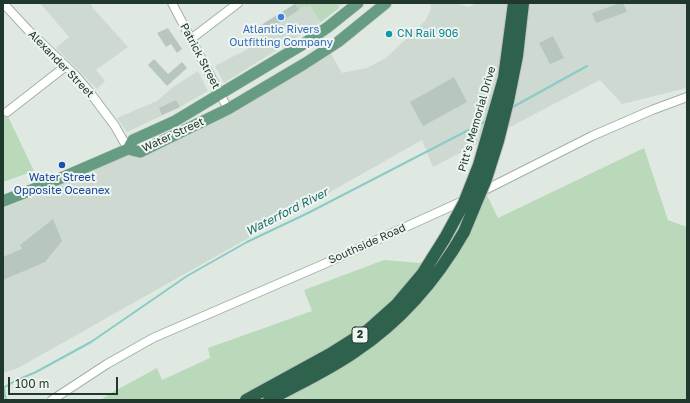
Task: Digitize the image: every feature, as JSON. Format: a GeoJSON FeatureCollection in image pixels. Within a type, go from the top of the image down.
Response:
{"type":"FeatureCollection","features":[{"type":"Feature","properties":{"kind":"highway","name":"Pitt's Memorial Drive"},"geometry":{"type":"LineString","coordinates":[[246,400],[330,354],[368,330],[396,305],[423,273],[445,238],[464,203],[479,165],[504,78],[514,3]]}},
{"type":"Feature","properties":{"kind":"highway","name":"Pitt's Memorial Drive"},"geometry":{"type":"LineString","coordinates":[[269,400],[356,351],[396,320],[427,286],[453,251],[464,232],[486,179],[501,128],[517,56],[523,3]]}},
{"type":"Feature","properties":{"kind":"main road","name":"Water Street"},"geometry":{"type":"LineString","coordinates":[[358,3],[305,43],[175,121],[133,140],[128,149],[140,152],[228,109],[336,44],[386,3]]}},
{"type":"Feature","properties":{"kind":"main road"},"geometry":{"type":"LineString","coordinates":[[3,201],[128,149]]}},
{"type":"Feature","properties":{"kind":"street","name":"Alexander Street"},"geometry":{"type":"LineString","coordinates":[[3,3],[88,90],[115,126],[128,149]]}},
{"type":"Feature","properties":{"kind":"street","name":"Patrick Street"},"geometry":{"type":"LineString","coordinates":[[172,3],[228,109]]}},
{"type":"Feature","properties":{"kind":"street"},"geometry":{"type":"LineString","coordinates":[[191,39],[238,3]]}},
{"type":"Feature","properties":{"kind":"street"},"geometry":{"type":"LineString","coordinates":[[7,112],[66,66]]}},
{"type":"Feature","properties":{"kind":"street","name":"Southside Road"},"geometry":{"type":"LineString","coordinates":[[52,400],[107,364],[153,338],[290,279],[454,205],[592,136],[687,96]]}},
{"type":"Feature","properties":{"kind":"shaded area"},"geometry":{"type":"Polygon","coordinates":[[[40,3],[90,3],[128,47],[96,70],[105,81],[97,89],[56,48],[69,37],[40,3]]]}},
{"type":"Feature","properties":{"kind":"shaded area"},"geometry":{"type":"Polygon","coordinates":[[[296,3],[344,3],[321,22],[224,83],[215,66],[263,41],[256,28],[296,3]]]}},
{"type":"Feature","properties":{"kind":"shaded area"},"geometry":{"type":"Polygon","coordinates":[[[430,3],[456,3],[468,7],[477,3],[687,3],[687,88],[622,104],[600,80],[433,167],[422,140],[18,368],[3,373],[3,201],[128,149],[140,152],[328,49],[342,73],[367,68],[386,58],[425,21],[430,12],[430,3]]]}},
{"type":"Feature","properties":{"kind":"shaded area"},"geometry":{"type":"Polygon","coordinates":[[[198,71],[208,91],[180,107],[127,132],[117,118],[157,101],[173,87],[198,71]]]}},
{"type":"Feature","properties":{"kind":"green space"},"geometry":{"type":"Polygon","coordinates":[[[338,3],[337,5],[339,8],[321,22],[310,5],[306,7],[305,5],[299,9],[295,4],[338,3]]]}},
{"type":"Feature","properties":{"kind":"green space"},"geometry":{"type":"Polygon","coordinates":[[[3,106],[34,171],[3,182],[3,106]]]}},
{"type":"Feature","properties":{"kind":"green space"},"geometry":{"type":"Polygon","coordinates":[[[644,148],[668,220],[687,227],[687,400],[101,400],[109,394],[157,368],[162,380],[210,358],[208,348],[312,311],[304,290],[384,260],[419,263],[463,247],[486,193],[498,218],[644,148]]]}},
{"type":"Feature","properties":{"kind":"building"},"geometry":{"type":"Polygon","coordinates":[[[623,3],[627,12],[596,23],[592,13],[623,3]]]}},
{"type":"Feature","properties":{"kind":"building","name":"Atlantic Rivers Outfitting Company"},"geometry":{"type":"Polygon","coordinates":[[[295,4],[299,10],[267,30],[263,24],[295,4]]]}},
{"type":"Feature","properties":{"kind":"building"},"geometry":{"type":"Polygon","coordinates":[[[168,28],[182,49],[177,53],[171,44],[166,47],[157,33],[168,28]]]}},
{"type":"Feature","properties":{"kind":"building"},"geometry":{"type":"Polygon","coordinates":[[[553,36],[564,58],[550,64],[539,43],[553,36]]]}},
{"type":"Feature","properties":{"kind":"building"},"geometry":{"type":"Polygon","coordinates":[[[154,59],[168,74],[182,62],[187,68],[167,86],[148,65],[154,59]]]}},
{"type":"Feature","properties":{"kind":"building"},"geometry":{"type":"Polygon","coordinates":[[[454,77],[467,102],[423,126],[410,102],[454,77]]]}},
{"type":"Feature","properties":{"kind":"building"},"geometry":{"type":"Polygon","coordinates":[[[176,100],[180,107],[162,115],[159,108],[176,100]]]}},
{"type":"Feature","properties":{"kind":"building"},"geometry":{"type":"Polygon","coordinates":[[[53,219],[62,241],[45,262],[3,280],[3,257],[22,249],[20,245],[53,219]]]}},
{"type":"Feature","properties":{"kind":"waterway","name":"Waterford River"},"geometry":{"type":"LineString","coordinates":[[511,108],[587,66]]}},
{"type":"Feature","properties":{"kind":"waterway","name":"Waterford River"},"geometry":{"type":"LineString","coordinates":[[3,388],[91,342],[187,276],[247,242],[308,213],[486,121]]}},
{"type":"Feature","properties":{"kind":"waterway"},"geometry":{"type":"LineString","coordinates":[[4,388],[6,399]]}},
{"type":"Feature","properties":{"kind":"place","name":"Atlantic Rivers Outfitting Company"},"geometry":{"type":"Point","coordinates":[281,17]}},
{"type":"Feature","properties":{"kind":"place","name":"CN Rail 906"},"geometry":{"type":"Point","coordinates":[389,34]}},
{"type":"Feature","properties":{"kind":"place","name":"Water Street Opposite Oceanex"},"geometry":{"type":"Point","coordinates":[62,165]}}]}
